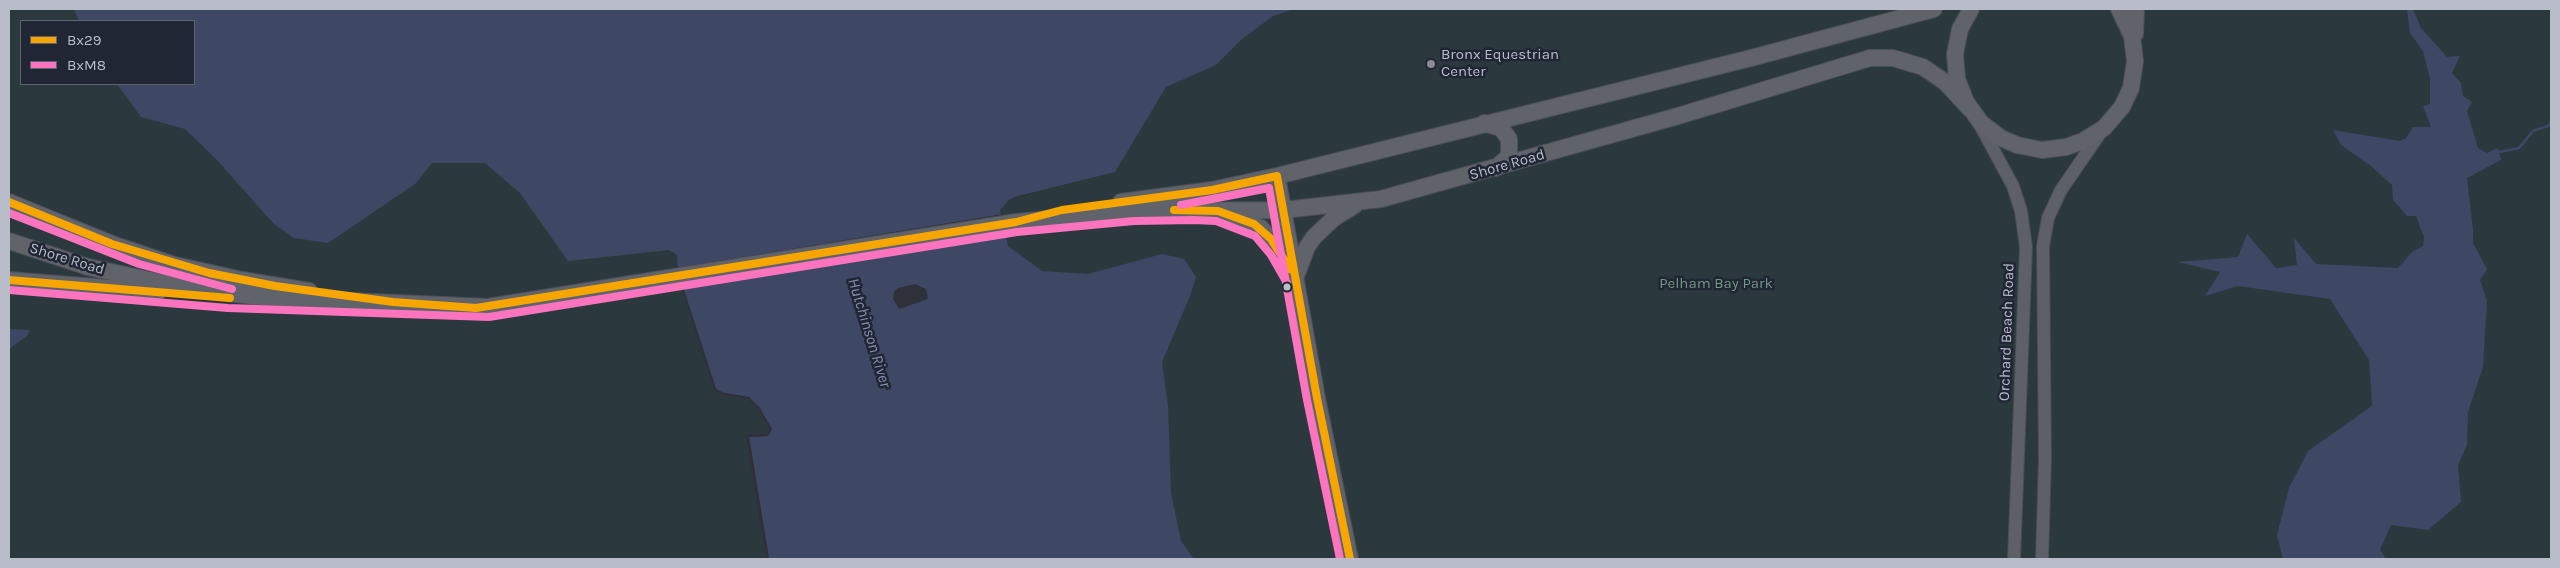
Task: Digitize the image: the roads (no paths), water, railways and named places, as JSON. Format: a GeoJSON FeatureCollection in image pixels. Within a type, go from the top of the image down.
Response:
{"type":"FeatureCollection","features":[{"type":"Feature","properties":{"kind":"main road","name":"Shore Road"},"geometry":{"type":"LineString","coordinates":[[1016,222],[1062,210],[1212,190],[1277,176],[1484,123],[1752,58],[1934,9]]}},
{"type":"Feature","properties":{"kind":"main road"},"geometry":{"type":"LineString","coordinates":[[1971,9],[1958,37],[1955,63],[1960,87],[1973,113]]}},
{"type":"Feature","properties":{"kind":"main road"},"geometry":{"type":"LineString","coordinates":[[2119,9],[2129,28],[2135,52]]}},
{"type":"Feature","properties":{"kind":"main road"},"geometry":{"type":"LineString","coordinates":[[2104,128],[2116,115],[2128,93],[2135,69],[2136,9]]}},
{"type":"Feature","properties":{"kind":"main road","name":"Shore Road"},"geometry":{"type":"LineString","coordinates":[[9,241],[88,267],[135,278],[260,298],[488,307],[1016,222],[1133,211],[1284,210],[1381,199],[1496,168],[1870,58],[1894,58],[1923,67],[1944,82],[1973,113],[2001,138],[2017,145],[2042,150],[2075,145],[2104,128]]}},
{"type":"Feature","properties":{"kind":"main road"},"geometry":{"type":"LineString","coordinates":[[1484,123],[1501,128],[1509,139],[1509,156],[1496,168]]}},
{"type":"Feature","properties":{"kind":"main road"},"geometry":{"type":"LineString","coordinates":[[1277,176],[1332,476],[1350,559]]}},
{"type":"Feature","properties":{"kind":"main road","name":"Shore Road"},"geometry":{"type":"LineString","coordinates":[[9,202],[112,244],[176,265],[242,280],[393,302]]}},
{"type":"Feature","properties":{"kind":"main road"},"geometry":{"type":"LineString","coordinates":[[1296,278],[1307,247],[1314,237],[1334,218],[1361,202]]}},
{"type":"Feature","properties":{"kind":"main road"},"geometry":{"type":"LineString","coordinates":[[1218,210],[1261,228],[1279,249],[1296,278]]}},
{"type":"Feature","properties":{"kind":"main road"},"geometry":{"type":"LineString","coordinates":[[9,280],[228,298],[260,298]]}},
{"type":"Feature","properties":{"kind":"street","name":"Orchard Beach Road"},"geometry":{"type":"LineString","coordinates":[[1973,113],[2013,186],[2021,211],[2026,241],[2014,559]]}},
{"type":"Feature","properties":{"kind":"street"},"geometry":{"type":"LineString","coordinates":[[2042,559],[2045,459],[2043,246],[2048,218],[2061,190],[2104,128]]}},
{"type":"Feature","properties":{"kind":"water","name":"Hutchinson River"},"geometry":{"type":"Polygon","coordinates":[[[74,9],[1294,9],[1273,16],[1241,40],[1216,65],[1166,87],[1115,172],[1018,196],[1009,200],[1000,210],[1008,246],[1042,271],[1088,274],[1162,254],[1184,259],[1196,277],[1162,362],[1168,406],[1171,493],[1181,541],[1194,559],[769,559],[749,437],[768,436],[772,429],[749,397],[724,393],[716,389],[678,271],[677,255],[669,250],[568,261],[520,193],[485,163],[432,163],[415,184],[328,243],[294,238],[274,224],[216,159],[185,129],[141,117],[118,85],[195,85],[195,20],[79,20],[74,9]],[[915,284],[898,288],[894,292],[893,299],[899,309],[928,299],[926,289],[915,284]]]}},
{"type":"Feature","properties":{"kind":"water"},"geometry":{"type":"Polygon","coordinates":[[[2407,9],[2413,9],[2421,28],[2447,57],[2460,56],[2452,73],[2461,83],[2463,96],[2472,102],[2467,111],[2478,148],[2487,153],[2498,148],[2501,160],[2467,178],[2473,243],[2487,269],[2480,280],[2487,301],[2483,367],[2468,412],[2467,445],[2458,465],[2461,502],[2428,530],[2391,525],[2380,550],[2386,559],[2283,559],[2277,535],[2289,488],[2308,451],[2372,406],[2369,360],[2330,299],[2238,286],[2205,296],[2220,272],[2178,262],[2238,257],[2247,234],[2276,268],[2297,265],[2294,238],[2316,264],[2398,268],[2412,252],[2423,246],[2424,237],[2416,216],[2407,216],[2393,200],[2392,185],[2371,166],[2341,145],[2333,130],[2400,141],[2406,138],[2413,127],[2431,127],[2423,106],[2430,104],[2430,78],[2423,51],[2410,33],[2407,9]]]}},
{"type":"Feature","properties":{"kind":"water"},"geometry":{"type":"Polygon","coordinates":[[[9,329],[30,330],[28,335],[9,349],[9,329]]]}},
{"type":"Feature","properties":{"kind":"waterway"},"geometry":{"type":"LineString","coordinates":[[2499,152],[2519,148],[2533,131],[2548,126],[2551,122]]}},
{"type":"Feature","properties":{"kind":"place","name":"Bronx Equestrian Center"},"geometry":{"type":"Point","coordinates":[1431,64]}},
{"type":"Feature","properties":{"kind":"park label","name":"Pelham Bay Park"},"geometry":{"type":"Point","coordinates":[1716,284]}}]}
